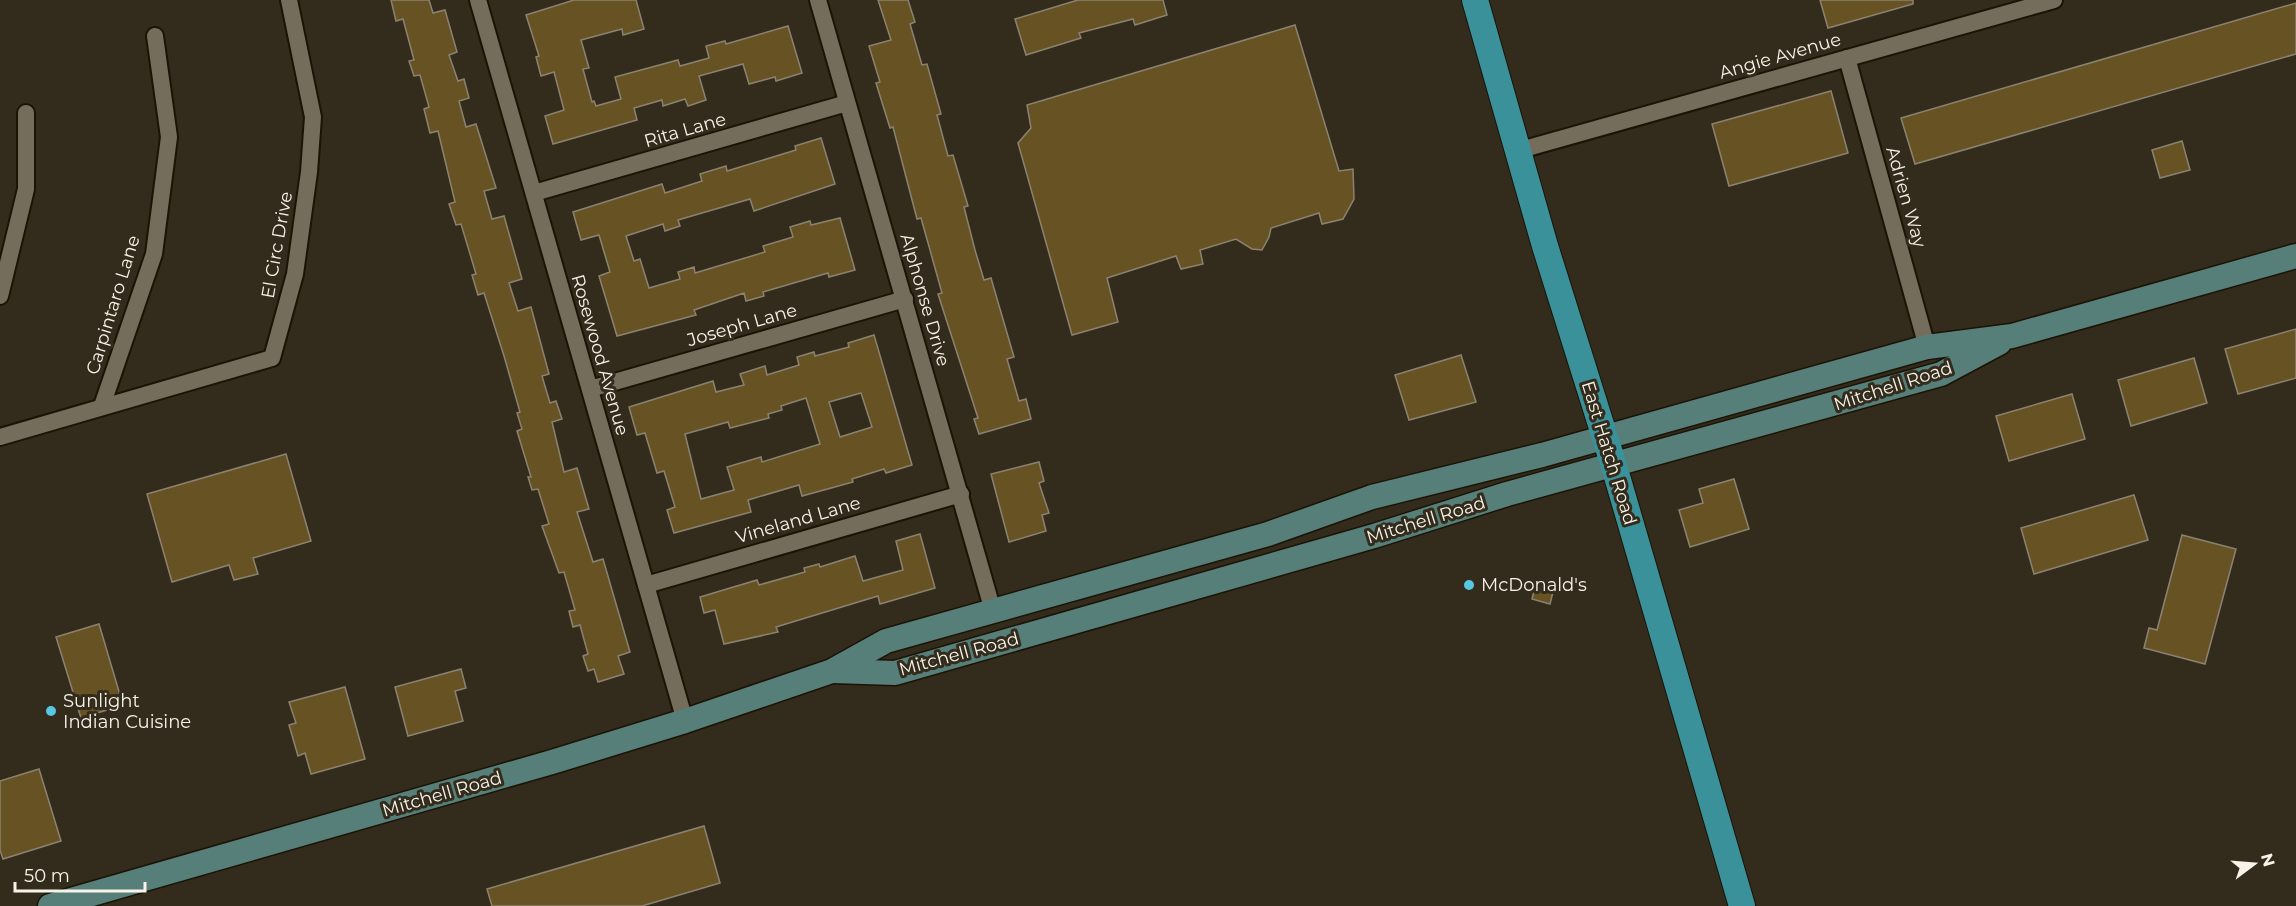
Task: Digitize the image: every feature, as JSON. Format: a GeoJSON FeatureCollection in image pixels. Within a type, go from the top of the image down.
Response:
{"type":"FeatureCollection","features":[{"type":"Feature","properties":{"kind":"main road","name":"East Hatch Road"},"geometry":{"type":"LineString","coordinates":[[1475,0],[1517,151],[1721,826],[1742,906]]}},
{"type":"Feature","properties":{"kind":"main road","name":"Mitchell Road"},"geometry":{"type":"LineString","coordinates":[[50,906],[552,762],[685,721],[832,671],[886,641],[1268,534],[1372,497],[1604,437],[1927,346],[2012,336],[2296,256]]}},
{"type":"Feature","properties":{"kind":"main road","name":"Mitchell Road"},"geometry":{"type":"LineString","coordinates":[[832,671],[895,673],[1374,536],[1507,494],[1941,374],[2012,336]]}},
{"type":"Feature","properties":{"kind":"street","name":"El Circ Drive"},"geometry":{"type":"LineString","coordinates":[[0,437],[272,358],[295,274],[309,172],[313,117],[289,0]]}},
{"type":"Feature","properties":{"kind":"street","name":"Rosewood Avenue"},"geometry":{"type":"LineString","coordinates":[[478,0],[685,721]]}},
{"type":"Feature","properties":{"kind":"street","name":"Alphonse Drive"},"geometry":{"type":"LineString","coordinates":[[818,0],[993,611]]}},
{"type":"Feature","properties":{"kind":"street","name":"Angie Avenue"},"geometry":{"type":"LineString","coordinates":[[1517,151],[2054,0]]}},
{"type":"Feature","properties":{"kind":"street","name":"Carpintaro Lane"},"geometry":{"type":"LineString","coordinates":[[102,406],[154,254],[169,137],[155,36]]}},
{"type":"Feature","properties":{"kind":"street","name":"Adrien Way"},"geometry":{"type":"LineString","coordinates":[[1847,58],[1927,346]]}},
{"type":"Feature","properties":{"kind":"street","name":"Rita Lane"},"geometry":{"type":"LineString","coordinates":[[534,193],[848,104]]}},
{"type":"Feature","properties":{"kind":"street"},"geometry":{"type":"LineString","coordinates":[[0,296],[26,189],[26,113]]}},
{"type":"Feature","properties":{"kind":"street","name":"Joseph Lane"},"geometry":{"type":"LineString","coordinates":[[590,389],[905,299]]}},
{"type":"Feature","properties":{"kind":"street","name":"Vineland Lane"},"geometry":{"type":"LineString","coordinates":[[646,585],[961,494]]}},
{"type":"Feature","properties":{"kind":"building"},"geometry":{"type":"Polygon","coordinates":[[[391,0],[429,0],[433,13],[445,10],[457,52],[449,55],[458,81],[464,79],[469,98],[459,101],[466,127],[476,124],[496,188],[484,191],[492,219],[504,216],[522,279],[509,283],[518,311],[531,307],[549,374],[542,376],[550,403],[556,401],[562,419],[552,422],[564,472],[577,468],[589,509],[577,512],[593,562],[603,559],[630,652],[618,656],[624,674],[598,682],[594,669],[588,671],[583,656],[588,654],[580,625],[573,627],[569,611],[575,610],[564,572],[559,573],[542,526],[549,524],[538,489],[532,490],[528,477],[531,477],[517,431],[522,429],[517,413],[520,412],[504,356],[484,293],[478,295],[472,275],[476,274],[461,224],[456,225],[449,204],[455,202],[438,131],[430,133],[424,109],[429,107],[420,75],[414,76],[409,61],[414,60],[403,19],[396,21],[391,0]]]}},
{"type":"Feature","properties":{"kind":"building"},"geometry":{"type":"Polygon","coordinates":[[[574,0],[636,0],[644,29],[623,35],[622,29],[581,40],[589,68],[583,69],[592,102],[594,101],[596,106],[621,99],[615,77],[678,60],[680,66],[709,58],[706,46],[725,41],[726,44],[788,26],[802,73],[776,81],[775,77],[749,84],[743,64],[699,76],[706,100],[688,106],[685,99],[663,106],[662,100],[634,108],[637,120],[553,144],[545,116],[564,110],[554,72],[541,76],[536,57],[539,56],[526,15],[574,0]]]}},
{"type":"Feature","properties":{"kind":"building"},"geometry":{"type":"Polygon","coordinates":[[[878,0],[908,0],[915,22],[910,24],[922,65],[927,64],[941,114],[937,115],[948,156],[953,155],[968,206],[964,207],[975,250],[984,280],[991,278],[1014,357],[1007,359],[1019,401],[1026,399],[1031,419],[979,434],[974,419],[978,418],[938,294],[942,293],[921,218],[917,219],[893,127],[890,128],[876,83],[880,82],[869,46],[891,40],[878,0]]]}},
{"type":"Feature","properties":{"kind":"building"},"geometry":{"type":"Polygon","coordinates":[[[1078,0],[1163,0],[1167,15],[1135,25],[1133,19],[1079,33],[1081,38],[1026,55],[1015,19],[1078,0]]]}},
{"type":"Feature","properties":{"kind":"building"},"geometry":{"type":"Polygon","coordinates":[[[1820,0],[1913,0],[1913,4],[1828,28],[1820,0]]]}},
{"type":"Feature","properties":{"kind":"building"},"geometry":{"type":"Polygon","coordinates":[[[2296,3],[2296,54],[1915,164],[1901,118],[2296,3]]]}},
{"type":"Feature","properties":{"kind":"building"},"geometry":{"type":"Polygon","coordinates":[[[1295,25],[1339,171],[1353,169],[1354,199],[1343,219],[1322,224],[1319,213],[1271,228],[1262,250],[1252,249],[1236,239],[1200,250],[1203,264],[1181,269],[1176,256],[1107,278],[1118,322],[1072,335],[1018,143],[1031,128],[1027,105],[1295,25]]]}},
{"type":"Feature","properties":{"kind":"building"},"geometry":{"type":"Polygon","coordinates":[[[1831,91],[1848,153],[1729,186],[1712,124],[1831,91]]]}},
{"type":"Feature","properties":{"kind":"building"},"geometry":{"type":"Polygon","coordinates":[[[821,138],[835,184],[754,211],[750,199],[678,220],[680,226],[665,231],[663,224],[626,236],[634,261],[640,259],[649,288],[680,279],[678,272],[694,267],[695,273],[765,252],[763,246],[793,237],[790,227],[810,221],[811,225],[840,218],[855,270],[829,277],[828,273],[763,292],[764,296],[746,301],[744,293],[694,310],[696,315],[617,336],[599,276],[610,272],[599,235],[581,240],[573,212],[662,184],[665,193],[702,181],[700,174],[726,166],[727,171],[796,150],[795,146],[821,138]]]}},
{"type":"Feature","properties":{"kind":"building"},"geometry":{"type":"Polygon","coordinates":[[[2182,141],[2190,170],[2160,178],[2152,150],[2182,141]]]}},
{"type":"Feature","properties":{"kind":"building"},"geometry":{"type":"Polygon","coordinates":[[[2296,329],[2296,378],[2238,394],[2225,349],[2296,329]]]}},
{"type":"Feature","properties":{"kind":"building"},"geometry":{"type":"Polygon","coordinates":[[[874,335],[912,465],[886,473],[884,469],[852,479],[853,482],[802,496],[799,485],[748,500],[751,512],[674,533],[667,510],[675,507],[664,471],[657,473],[645,433],[637,435],[629,407],[713,381],[716,392],[744,385],[740,374],[765,366],[767,375],[799,365],[797,357],[814,352],[815,356],[849,347],[848,343],[874,335]],[[861,393],[829,402],[840,437],[872,427],[861,393]],[[806,398],[781,406],[782,410],[768,414],[769,418],[730,428],[728,422],[685,434],[701,499],[734,490],[727,467],[761,457],[762,462],[820,444],[806,398]]]}},
{"type":"Feature","properties":{"kind":"building"},"geometry":{"type":"Polygon","coordinates":[[[1461,355],[1476,402],[1409,420],[1395,375],[1461,355]]]}},
{"type":"Feature","properties":{"kind":"building"},"geometry":{"type":"Polygon","coordinates":[[[2194,358],[2207,403],[2131,426],[2118,380],[2194,358]]]}},
{"type":"Feature","properties":{"kind":"building"},"geometry":{"type":"Polygon","coordinates":[[[2072,394],[2085,439],[2009,461],[1996,416],[2072,394]]]}},
{"type":"Feature","properties":{"kind":"building"},"geometry":{"type":"Polygon","coordinates":[[[286,454],[311,541],[253,558],[258,574],[234,580],[229,565],[172,582],[147,494],[286,454]]]}},
{"type":"Feature","properties":{"kind":"building"},"geometry":{"type":"Polygon","coordinates":[[[1039,462],[1044,481],[1039,483],[1049,513],[1042,515],[1046,531],[1009,542],[991,474],[1039,462]]]}},
{"type":"Feature","properties":{"kind":"building"},"geometry":{"type":"Polygon","coordinates":[[[1734,479],[1749,529],[1690,547],[1679,510],[1703,503],[1699,489],[1734,479]]]}},
{"type":"Feature","properties":{"kind":"building"},"geometry":{"type":"Polygon","coordinates":[[[2134,495],[2148,540],[2034,574],[2021,528],[2134,495]]]}},
{"type":"Feature","properties":{"kind":"building"},"geometry":{"type":"Polygon","coordinates":[[[920,534],[935,588],[880,604],[878,596],[776,627],[778,632],[724,644],[715,610],[704,613],[700,597],[757,580],[759,585],[805,572],[804,568],[819,564],[820,567],[855,556],[863,581],[903,570],[896,541],[920,534]]]}},
{"type":"Feature","properties":{"kind":"building"},"geometry":{"type":"Polygon","coordinates":[[[2182,535],[2236,549],[2205,664],[2144,648],[2149,628],[2157,630],[2182,535]]]}},
{"type":"Feature","properties":{"kind":"building"},"geometry":{"type":"Polygon","coordinates":[[[1531,581],[1554,588],[1550,604],[1532,599],[1534,591],[1531,581]]]}},
{"type":"Feature","properties":{"kind":"building"},"geometry":{"type":"Polygon","coordinates":[[[99,624],[123,705],[81,718],[56,637],[99,624]]]}},
{"type":"Feature","properties":{"kind":"building"},"geometry":{"type":"Polygon","coordinates":[[[461,669],[466,688],[455,691],[463,721],[408,736],[395,687],[461,669]]]}},
{"type":"Feature","properties":{"kind":"building"},"geometry":{"type":"Polygon","coordinates":[[[345,687],[365,759],[311,774],[305,753],[298,756],[289,725],[296,723],[289,702],[345,687]]]}},
{"type":"Feature","properties":{"kind":"building"},"geometry":{"type":"Polygon","coordinates":[[[39,769],[61,841],[3,859],[0,850],[0,781],[39,769]]]}},
{"type":"Feature","properties":{"kind":"building"},"geometry":{"type":"Polygon","coordinates":[[[704,826],[720,883],[642,906],[492,906],[487,889],[704,826]]]}},
{"type":"Feature","properties":{"kind":"place","name":"McDonald's"},"geometry":{"type":"Point","coordinates":[1469,585]}},
{"type":"Feature","properties":{"kind":"place","name":"Sunlight Indian Cuisine"},"geometry":{"type":"Point","coordinates":[51,711]}}]}
